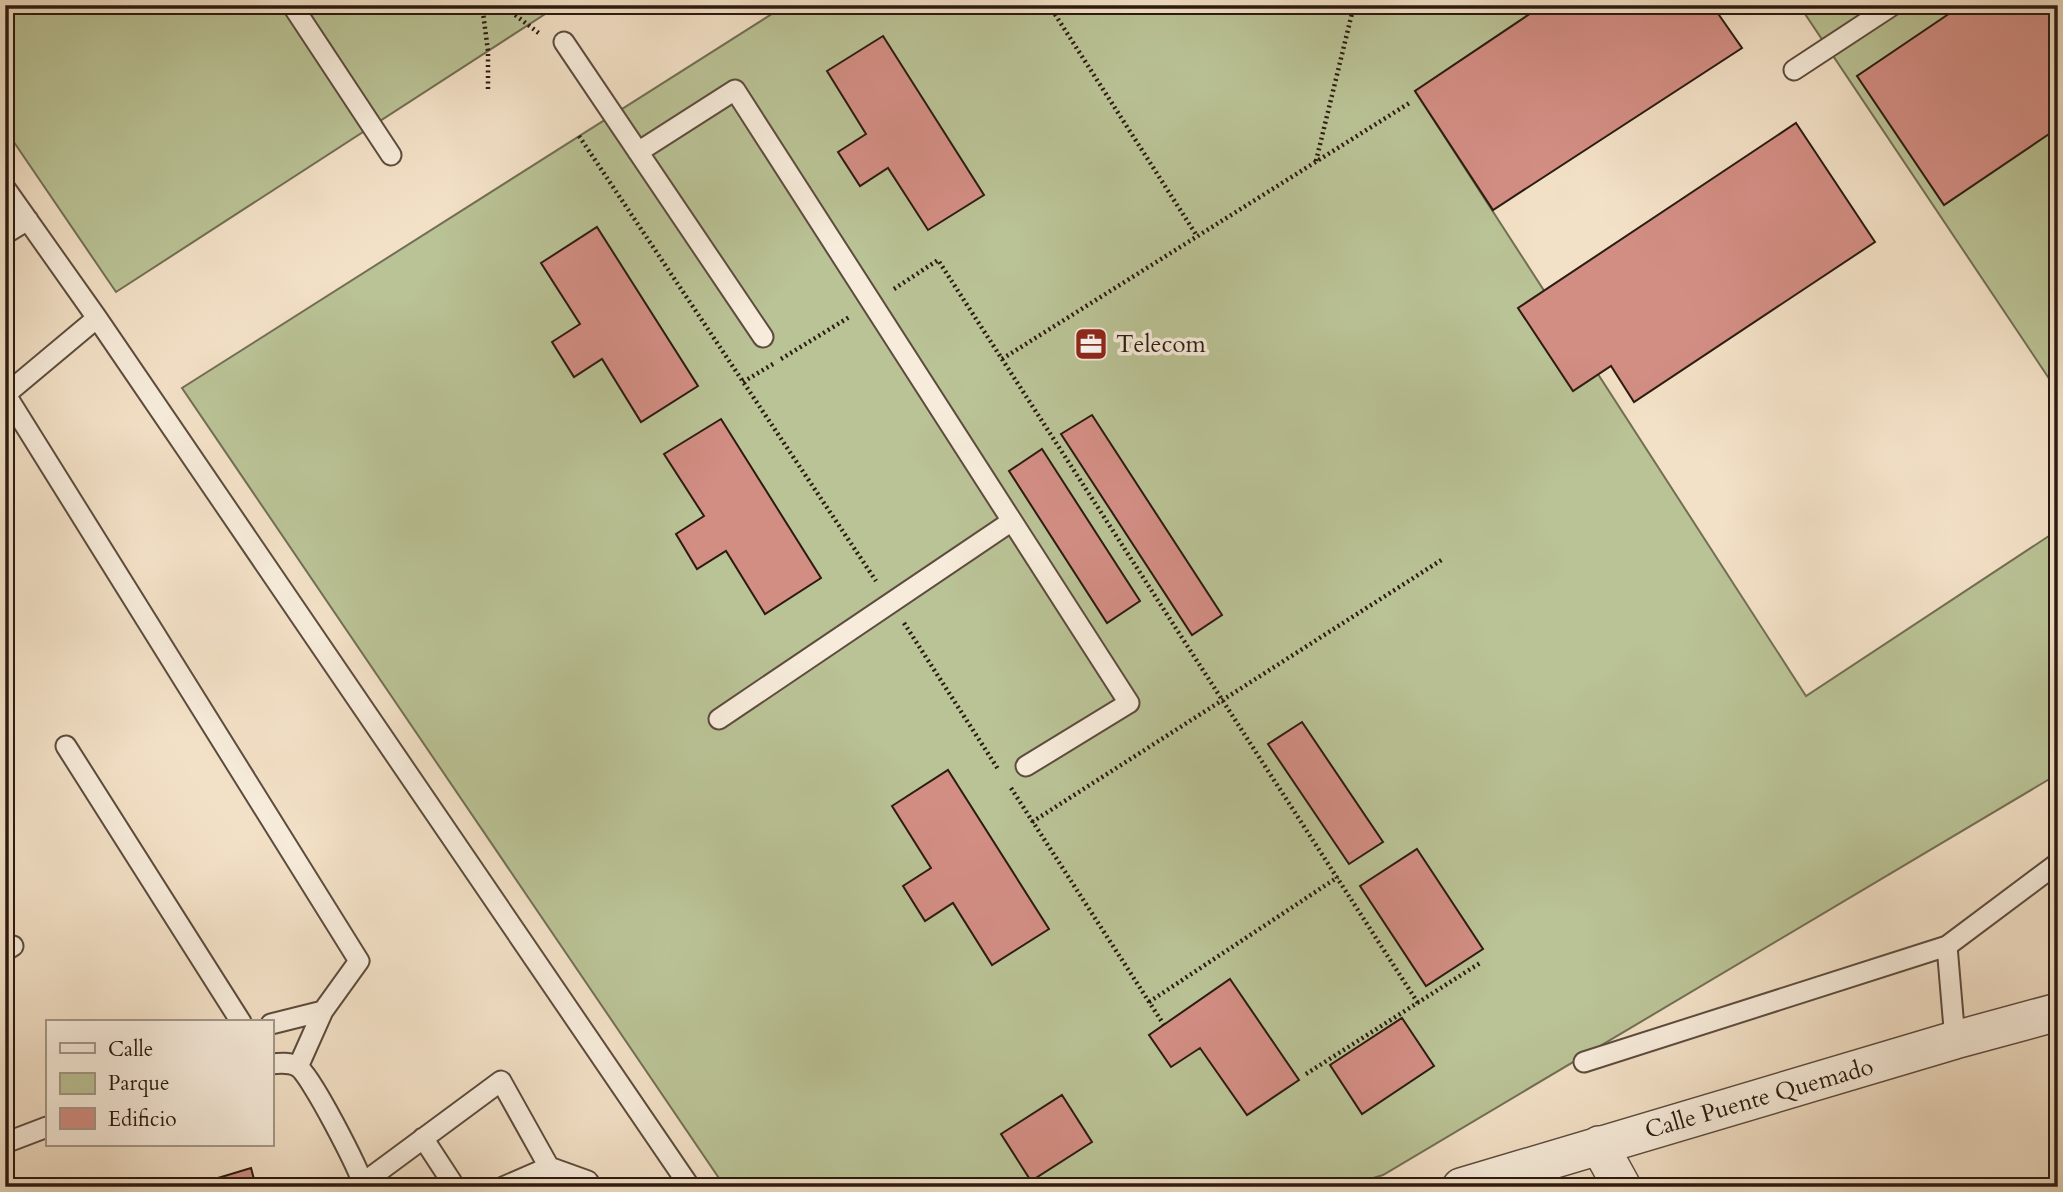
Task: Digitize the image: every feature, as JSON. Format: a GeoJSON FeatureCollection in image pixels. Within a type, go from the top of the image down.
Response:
{"type":"FeatureCollection","features":[{"type":"Feature","properties":{"kind":"street","name":"Calle Puente Quemado"},"geometry":{"type":"LineString","coordinates":[[1461,1187],[1955,1040],[2058,1012]]}},
{"type":"Feature","properties":{"kind":"street"},"geometry":{"type":"LineString","coordinates":[[1598,1145],[1622,1187]]}},
{"type":"Feature","properties":{"kind":"lane"},"geometry":{"type":"LineString","coordinates":[[292,5],[391,155]]}},
{"type":"Feature","properties":{"kind":"lane"},"geometry":{"type":"LineString","coordinates":[[1794,70],[1893,5]]}},
{"type":"Feature","properties":{"kind":"lane"},"geometry":{"type":"LineString","coordinates":[[556,41],[638,152],[763,337]]}},
{"type":"Feature","properties":{"kind":"lane"},"geometry":{"type":"LineString","coordinates":[[638,152],[735,90],[1129,703],[1026,766]]}},
{"type":"Feature","properties":{"kind":"lane"},"geometry":{"type":"LineString","coordinates":[[5,188],[97,318],[690,1187]]}},
{"type":"Feature","properties":{"kind":"lane"},"geometry":{"type":"LineString","coordinates":[[5,234],[28,220]]}},
{"type":"Feature","properties":{"kind":"lane"},"geometry":{"type":"LineString","coordinates":[[97,318],[6,395],[359,961],[323,1011],[298,1067]]}},
{"type":"Feature","properties":{"kind":"lane"},"geometry":{"type":"LineString","coordinates":[[719,719],[1012,521]]}},
{"type":"Feature","properties":{"kind":"lane"},"geometry":{"type":"LineString","coordinates":[[66,747],[239,1020]]}},
{"type":"Feature","properties":{"kind":"lane"},"geometry":{"type":"LineString","coordinates":[[1584,1062],[1947,946],[2058,863]]}},
{"type":"Feature","properties":{"kind":"lane"},"geometry":{"type":"LineString","coordinates":[[1947,946],[1955,1040]]}},
{"type":"Feature","properties":{"kind":"lane"},"geometry":{"type":"LineString","coordinates":[[273,1024],[323,1011]]}},
{"type":"Feature","properties":{"kind":"lane"},"geometry":{"type":"LineString","coordinates":[[273,1064],[285,1063],[298,1067],[312,1083],[364,1185],[501,1081],[549,1167],[588,1181],[592,1187]]}},
{"type":"Feature","properties":{"kind":"lane"},"geometry":{"type":"LineString","coordinates":[[5,1143],[46,1127]]}},
{"type":"Feature","properties":{"kind":"lane"},"geometry":{"type":"LineString","coordinates":[[423,1138],[455,1187]]}},
{"type":"Feature","properties":{"kind":"lane"},"geometry":{"type":"LineString","coordinates":[[503,1187],[549,1167]]}},
{"type":"Feature","properties":{"kind":"path"},"geometry":{"type":"LineString","coordinates":[[482,5],[488,51],[488,92]]}},
{"type":"Feature","properties":{"kind":"path"},"geometry":{"type":"LineString","coordinates":[[502,5],[556,41]]}},
{"type":"Feature","properties":{"kind":"path"},"geometry":{"type":"LineString","coordinates":[[1049,5],[1197,236]]}},
{"type":"Feature","properties":{"kind":"path"},"geometry":{"type":"LineString","coordinates":[[1316,162],[1354,5]]}},
{"type":"Feature","properties":{"kind":"path"},"geometry":{"type":"LineString","coordinates":[[1002,359],[1411,102]]}},
{"type":"Feature","properties":{"kind":"path"},"geometry":{"type":"LineString","coordinates":[[743,382],[938,260],[1418,1003]]}},
{"type":"Feature","properties":{"kind":"path"},"geometry":{"type":"LineString","coordinates":[[1032,821],[1443,559]]}},
{"type":"Feature","properties":{"kind":"path"},"geometry":{"type":"LineString","coordinates":[[1149,1002],[1338,877]]}},
{"type":"Feature","properties":{"kind":"path"},"geometry":{"type":"LineString","coordinates":[[1306,1074],[1480,963]]}},
{"type":"Feature","properties":{"kind":"green space"},"geometry":{"type":"Polygon","coordinates":[[[5,5],[559,5],[116,292],[5,129],[5,5]]]}},
{"type":"Feature","properties":{"kind":"green space"},"geometry":{"type":"Polygon","coordinates":[[[786,5],[1543,5],[1415,91],[1806,696],[2058,530],[2058,774],[1383,1175],[1344,1187],[725,1187],[182,388],[786,5]]]}},
{"type":"Feature","properties":{"kind":"green space"},"geometry":{"type":"Polygon","coordinates":[[[1799,5],[2058,5],[2058,392],[2024,341],[1799,5]]]}},
{"type":"Feature","properties":{"kind":"building"},"geometry":{"type":"Polygon","coordinates":[[[1543,5],[1712,5],[1742,48],[1493,210],[1415,91],[1543,5]]]}},
{"type":"Feature","properties":{"kind":"building"},"geometry":{"type":"Polygon","coordinates":[[[1962,5],[2058,5],[2058,128],[1944,205],[1857,76],[1962,5]]]}},
{"type":"Feature","properties":{"kind":"building"},"geometry":{"type":"Polygon","coordinates":[[[883,36],[984,195],[928,230],[888,168],[860,186],[838,152],[866,134],[827,71],[883,36]]]}},
{"type":"Feature","properties":{"kind":"building"},"geometry":{"type":"Polygon","coordinates":[[[1796,123],[1875,242],[1634,402],[1611,366],[1573,391],[1518,308],[1796,123]]]}},
{"type":"Feature","properties":{"kind":"building"},"geometry":{"type":"Polygon","coordinates":[[[597,227],[698,386],[641,422],[602,359],[574,377],[552,342],[580,324],[541,263],[597,227]]]}},
{"type":"Feature","properties":{"kind":"building"},"geometry":{"type":"Polygon","coordinates":[[[1092,415],[1222,615],[1192,635],[1061,434],[1092,415]]]}},
{"type":"Feature","properties":{"kind":"building"},"geometry":{"type":"Polygon","coordinates":[[[721,419],[821,578],[765,614],[726,551],[697,569],[676,534],[704,516],[664,454],[721,419]]]}},
{"type":"Feature","properties":{"kind":"building"},"geometry":{"type":"Polygon","coordinates":[[[1042,449],[1140,601],[1107,623],[1009,471],[1042,449]]]}},
{"type":"Feature","properties":{"kind":"building"},"geometry":{"type":"Polygon","coordinates":[[[1302,722],[1383,842],[1349,864],[1268,744],[1302,722]]]}},
{"type":"Feature","properties":{"kind":"building"},"geometry":{"type":"Polygon","coordinates":[[[948,770],[1049,929],[992,965],[953,903],[925,921],[903,886],[931,868],[892,806],[948,770]]]}},
{"type":"Feature","properties":{"kind":"building"},"geometry":{"type":"Polygon","coordinates":[[[1417,849],[1483,949],[1426,986],[1360,886],[1417,849]]]}},
{"type":"Feature","properties":{"kind":"building"},"geometry":{"type":"Polygon","coordinates":[[[1230,979],[1299,1080],[1247,1115],[1200,1048],[1171,1067],[1149,1035],[1230,979]]]}},
{"type":"Feature","properties":{"kind":"building"},"geometry":{"type":"Polygon","coordinates":[[[1402,1018],[1434,1066],[1362,1114],[1330,1065],[1402,1018]]]}},
{"type":"Feature","properties":{"kind":"building"},"geometry":{"type":"Polygon","coordinates":[[[1062,1095],[1092,1142],[1031,1181],[1001,1134],[1062,1095]]]}},
{"type":"Feature","properties":{"kind":"building"},"geometry":{"type":"Polygon","coordinates":[[[251,1168],[256,1187],[188,1187],[251,1168]]]}},
{"type":"Feature","properties":{"kind":"place","name":"Telecom"},"geometry":{"type":"Point","coordinates":[1091,344]}}]}
